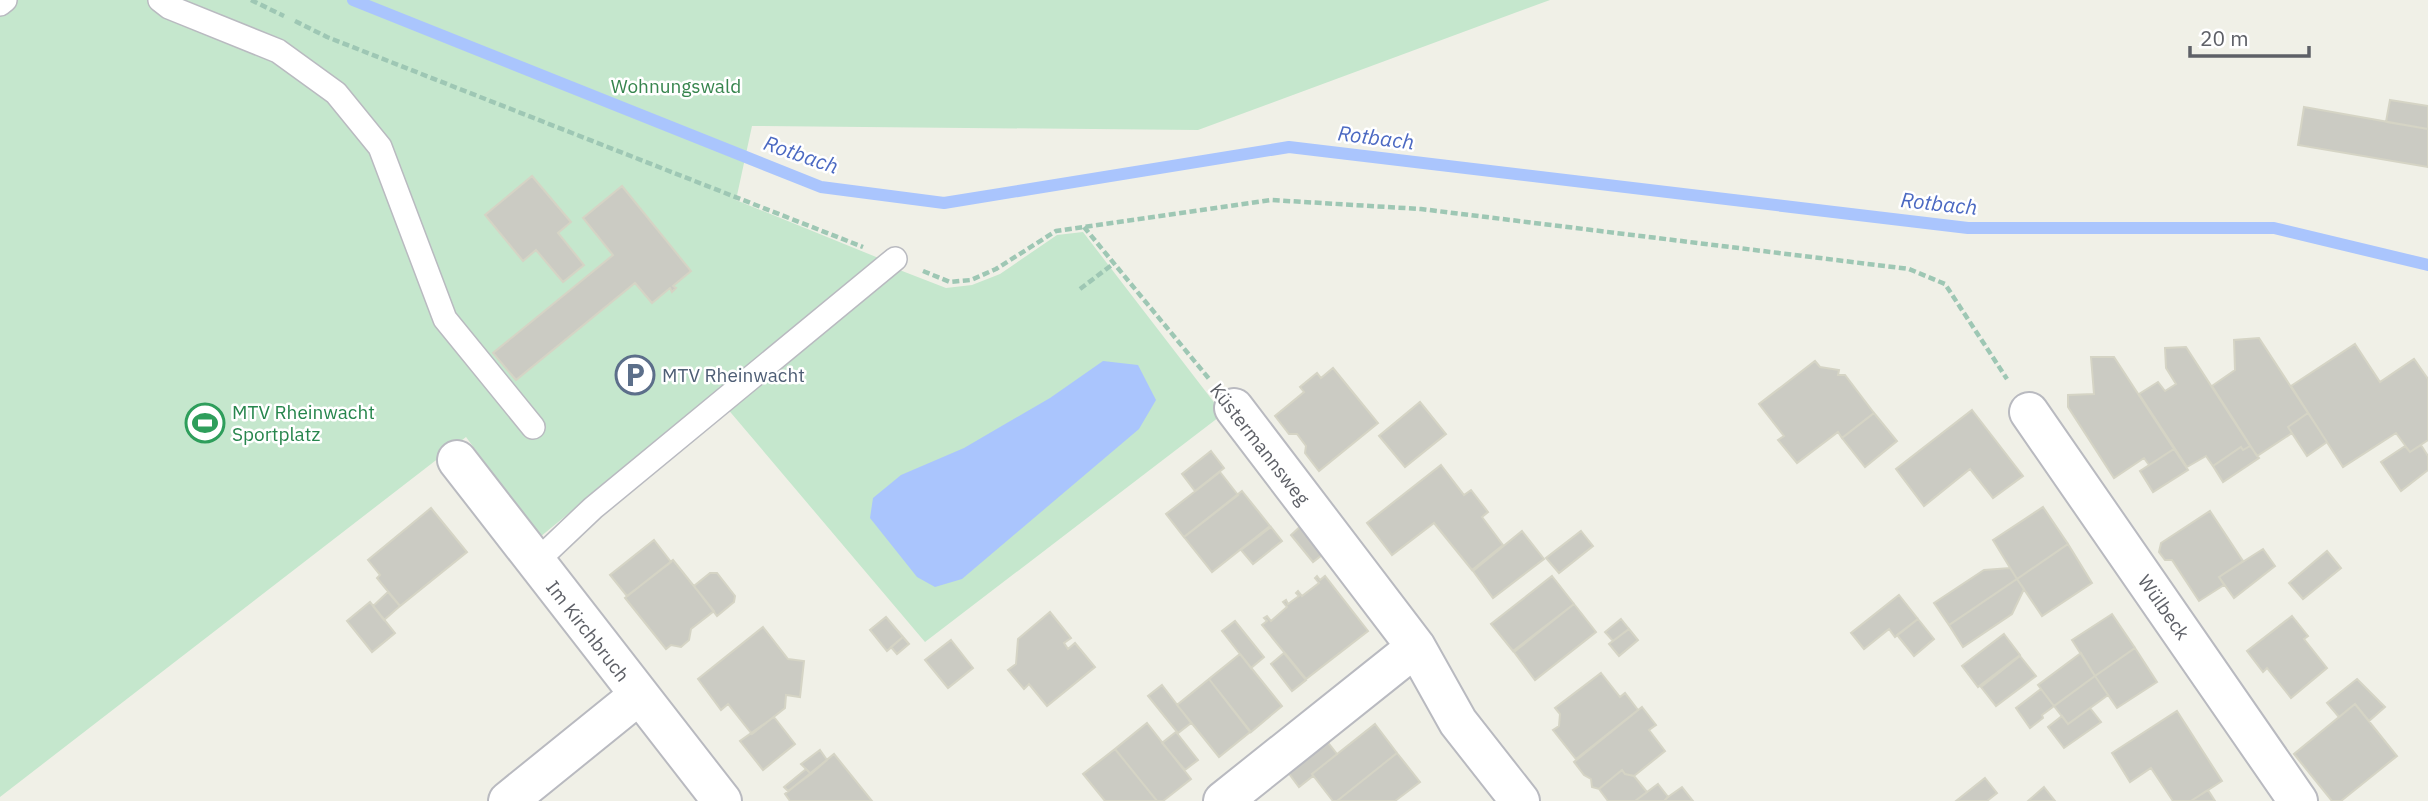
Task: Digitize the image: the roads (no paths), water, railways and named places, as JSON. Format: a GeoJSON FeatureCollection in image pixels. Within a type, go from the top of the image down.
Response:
{"type":"FeatureCollection","features":[{"type":"Feature","properties":{"kind":"street","name":"Küstermannsweg"},"geometry":{"type":"LineString","coordinates":[[1234,408],[1416,647],[1458,722],[1520,801]]}},
{"type":"Feature","properties":{"kind":"street","name":"Wülbeck"},"geometry":{"type":"LineString","coordinates":[[2029,412],[2298,801]]}},
{"type":"Feature","properties":{"kind":"street","name":"Im Kirchbruch"},"geometry":{"type":"LineString","coordinates":[[457,460],[722,801]]}},
{"type":"Feature","properties":{"kind":"street"},"geometry":{"type":"LineString","coordinates":[[1223,801],[1416,647]]}},
{"type":"Feature","properties":{"kind":"street"},"geometry":{"type":"LineString","coordinates":[[508,801],[639,695]]}},
{"type":"Feature","properties":{"kind":"lane"},"geometry":{"type":"LineString","coordinates":[[0,4],[5,0]]}},
{"type":"Feature","properties":{"kind":"lane"},"geometry":{"type":"LineString","coordinates":[[160,0],[169,7],[278,51],[337,93],[380,147],[445,318],[534,427]]}},
{"type":"Feature","properties":{"kind":"lane"},"geometry":{"type":"LineString","coordinates":[[535,563],[593,508],[895,259]]}},
{"type":"Feature","properties":{"kind":"water"},"geometry":{"type":"Polygon","coordinates":[[[1103,361],[1138,365],[1156,400],[1139,429],[962,579],[935,587],[917,577],[870,518],[873,498],[901,475],[964,448],[1050,398],[1103,361]]]}},
{"type":"Feature","properties":{"kind":"waterway","name":"Rotbach"},"geometry":{"type":"LineString","coordinates":[[353,0],[821,187],[944,203],[1289,147],[1968,228],[2274,228],[2428,265]]}},
{"type":"Feature","properties":{"kind":"place","name":"MTV Rheinwacht"},"geometry":{"type":"Point","coordinates":[635,375]}},
{"type":"Feature","properties":{"kind":"place","name":"MTV Rheinwacht Sportplatz"},"geometry":{"type":"Point","coordinates":[205,423]}},
{"type":"Feature","properties":{"kind":"park label","name":"Wohnungswald"},"geometry":{"type":"Point","coordinates":[676,86]}}]}
